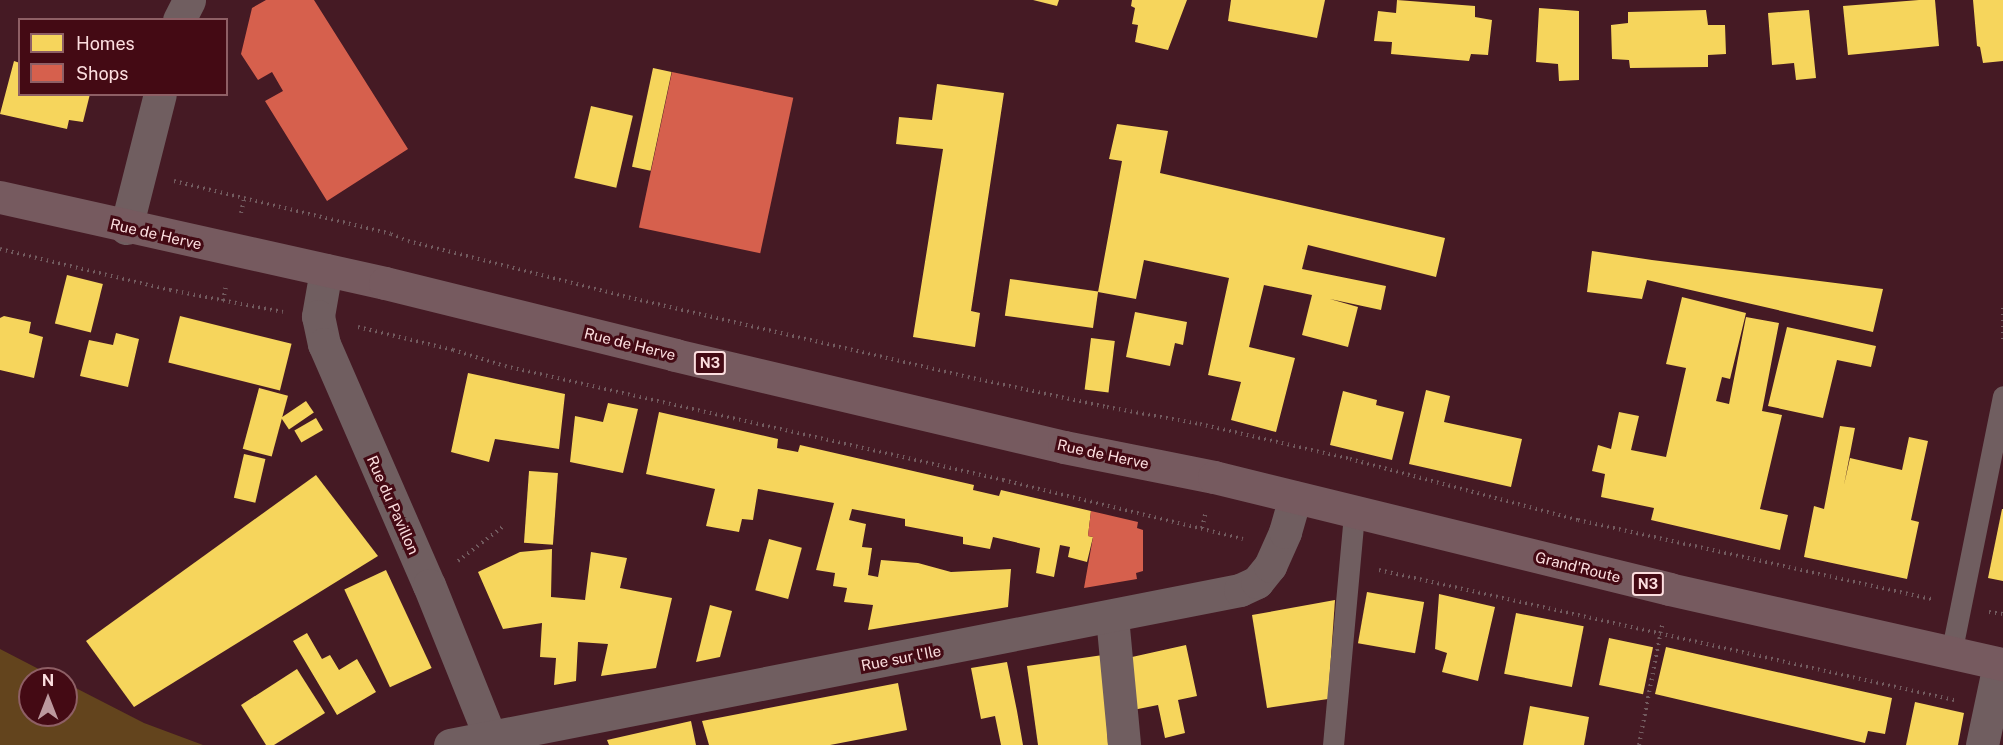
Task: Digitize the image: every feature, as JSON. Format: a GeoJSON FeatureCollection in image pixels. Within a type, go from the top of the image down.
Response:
{"type":"FeatureCollection","features":[{"type":"Feature","properties":{"kind":"main road","name":"Rue de Herve"},"geometry":{"type":"LineString","coordinates":[[0,197],[126,228],[326,270],[1007,433],[1294,497]]}},
{"type":"Feature","properties":{"kind":"main road","name":"Grand'Route"},"geometry":{"type":"LineString","coordinates":[[1294,497],[1669,589],[2001,664]]}},
{"type":"Feature","properties":{"kind":"street"},"geometry":{"type":"LineString","coordinates":[[180,18],[189,0]]}},
{"type":"Feature","properties":{"kind":"street"},"geometry":{"type":"LineString","coordinates":[[126,228],[159,96]]}},
{"type":"Feature","properties":{"kind":"street","name":"Rue du Pavillon"},"geometry":{"type":"LineString","coordinates":[[326,270],[318,316],[322,338],[336,376],[429,585],[490,737]]}},
{"type":"Feature","properties":{"kind":"street","name":"Rue sur l'Ile"},"geometry":{"type":"LineString","coordinates":[[450,745],[1112,617],[1240,590],[1257,582],[1279,548],[1294,497]]}},
{"type":"Feature","properties":{"kind":"street"},"geometry":{"type":"LineString","coordinates":[[1112,617],[1124,745]]}},
{"type":"Feature","properties":{"kind":"street"},"geometry":{"type":"LineString","coordinates":[[1982,745],[2001,664]]}},
{"type":"Feature","properties":{"kind":"lane"},"geometry":{"type":"LineString","coordinates":[[1951,654],[2003,396]]}},
{"type":"Feature","properties":{"kind":"lane"},"geometry":{"type":"LineString","coordinates":[[1333,745],[1354,513]]}},
{"type":"Feature","properties":{"kind":"path"},"geometry":{"type":"LineString","coordinates":[[139,172],[392,234],[408,241],[623,296],[968,377],[1107,407],[1200,424],[1350,459],[1578,520],[2003,614]]}},
{"type":"Feature","properties":{"kind":"path"},"geometry":{"type":"LineString","coordinates":[[0,249],[261,310],[318,316],[453,350],[505,366],[1015,483],[1279,548]]}},
{"type":"Feature","properties":{"kind":"path"},"geometry":{"type":"LineString","coordinates":[[2003,308],[2003,344]]}},
{"type":"Feature","properties":{"kind":"path"},"geometry":{"type":"LineString","coordinates":[[429,585],[505,525]]}},
{"type":"Feature","properties":{"kind":"path"},"geometry":{"type":"LineString","coordinates":[[1350,564],[1990,708]]}},
{"type":"Feature","properties":{"kind":"path"},"geometry":{"type":"LineString","coordinates":[[1639,745],[1669,589]]}},
{"type":"Feature","properties":{"kind":"shaded area"},"geometry":{"type":"Polygon","coordinates":[[[0,649],[35,667],[18,667],[18,727],[78,727],[78,689],[144,723],[203,745],[0,745],[0,649]]]}},
{"type":"Feature","properties":{"kind":"building: Homes"},"geometry":{"type":"Polygon","coordinates":[[[1033,0],[1059,0],[1057,6],[1033,0]]]}},
{"type":"Feature","properties":{"kind":"building: Homes"},"geometry":{"type":"Polygon","coordinates":[[[1132,0],[1187,0],[1168,50],[1135,42],[1138,25],[1132,24],[1135,8],[1131,6],[1132,0]]]}},
{"type":"Feature","properties":{"kind":"building: Homes"},"geometry":{"type":"Polygon","coordinates":[[[1231,0],[1325,0],[1317,38],[1228,21],[1231,0]]]}},
{"type":"Feature","properties":{"kind":"building: Homes"},"geometry":{"type":"Polygon","coordinates":[[[1397,0],[1475,6],[1475,17],[1492,20],[1488,55],[1471,54],[1469,61],[1391,54],[1392,42],[1374,41],[1378,11],[1396,13],[1397,0]]]}},
{"type":"Feature","properties":{"kind":"building: Homes"},"geometry":{"type":"Polygon","coordinates":[[[1935,0],[1939,46],[1848,55],[1843,6],[1935,0]]]}},
{"type":"Feature","properties":{"kind":"building: Homes"},"geometry":{"type":"Polygon","coordinates":[[[1973,0],[2003,0],[2003,61],[1983,63],[1980,47],[1977,46],[1973,0]]]}},
{"type":"Feature","properties":{"kind":"building: Homes"},"geometry":{"type":"Polygon","coordinates":[[[1539,8],[1579,11],[1579,80],[1559,81],[1558,64],[1536,62],[1539,8]]]}},
{"type":"Feature","properties":{"kind":"building: Homes"},"geometry":{"type":"Polygon","coordinates":[[[1706,10],[1708,25],[1725,25],[1726,54],[1708,55],[1708,67],[1630,68],[1629,60],[1612,59],[1611,25],[1628,23],[1628,12],[1706,10]]]}},
{"type":"Feature","properties":{"kind":"building: Homes"},"geometry":{"type":"Polygon","coordinates":[[[1809,10],[1816,78],[1796,80],[1794,63],[1772,65],[1768,13],[1809,10]]]}},
{"type":"Feature","properties":{"kind":"building: Homes"},"geometry":{"type":"Polygon","coordinates":[[[14,61],[18,62],[18,96],[90,96],[83,122],[69,120],[67,129],[0,114],[14,61]]]}},
{"type":"Feature","properties":{"kind":"building: Homes"},"geometry":{"type":"Polygon","coordinates":[[[653,68],[672,72],[651,171],[632,167],[653,68]]]}},
{"type":"Feature","properties":{"kind":"building: Homes"},"geometry":{"type":"Polygon","coordinates":[[[937,84],[1004,93],[971,311],[980,313],[975,347],[913,337],[943,149],[896,144],[899,117],[932,120],[937,84]]]}},
{"type":"Feature","properties":{"kind":"building: Homes"},"geometry":{"type":"Polygon","coordinates":[[[591,106],[633,116],[616,188],[574,178],[591,106]]]}},
{"type":"Feature","properties":{"kind":"building: Homes"},"geometry":{"type":"Polygon","coordinates":[[[1117,124],[1168,131],[1160,173],[1445,238],[1436,277],[1308,245],[1302,269],[1386,286],[1381,310],[1330,299],[1358,307],[1348,347],[1302,335],[1312,295],[1264,285],[1249,347],[1295,358],[1276,432],[1231,420],[1241,382],[1208,375],[1229,278],[1144,260],[1136,299],[1098,292],[1122,161],[1109,159],[1117,124]]]}},
{"type":"Feature","properties":{"kind":"building: Homes"},"geometry":{"type":"Polygon","coordinates":[[[1592,251],[1883,289],[1873,332],[1647,280],[1642,299],[1587,292],[1592,251]]]}},
{"type":"Feature","properties":{"kind":"building: Homes"},"geometry":{"type":"Polygon","coordinates":[[[67,275],[103,284],[91,332],[55,324],[67,275]]]}},
{"type":"Feature","properties":{"kind":"building: Homes"},"geometry":{"type":"Polygon","coordinates":[[[1010,279],[1098,291],[1093,328],[1005,316],[1010,279]]]}},
{"type":"Feature","properties":{"kind":"building: Homes"},"geometry":{"type":"Polygon","coordinates":[[[1682,297],[1746,313],[1730,379],[1722,377],[1716,401],[1729,404],[1746,317],[1779,323],[1762,411],[1782,415],[1760,509],[1788,515],[1780,550],[1651,520],[1654,508],[1601,497],[1605,474],[1592,471],[1598,445],[1611,449],[1619,412],[1639,416],[1631,450],[1666,457],[1686,368],[1666,364],[1682,297]]]}},
{"type":"Feature","properties":{"kind":"building: Homes"},"geometry":{"type":"Polygon","coordinates":[[[1135,312],[1187,322],[1183,345],[1175,343],[1170,366],[1126,357],[1135,312]]]}},
{"type":"Feature","properties":{"kind":"building: Homes"},"geometry":{"type":"Polygon","coordinates":[[[4,316],[31,322],[29,333],[43,337],[34,378],[0,370],[0,318],[4,316]]]}},
{"type":"Feature","properties":{"kind":"building: Homes"},"geometry":{"type":"Polygon","coordinates":[[[180,316],[292,344],[280,390],[168,363],[180,316]]]}},
{"type":"Feature","properties":{"kind":"building: Homes"},"geometry":{"type":"Polygon","coordinates":[[[1787,327],[1876,346],[1871,367],[1837,360],[1823,418],[1768,406],[1787,327]]]}},
{"type":"Feature","properties":{"kind":"building: Homes"},"geometry":{"type":"Polygon","coordinates":[[[116,333],[139,339],[128,387],[80,376],[89,340],[113,345],[116,333]]]}},
{"type":"Feature","properties":{"kind":"building: Homes"},"geometry":{"type":"Polygon","coordinates":[[[1091,338],[1115,341],[1108,393],[1085,390],[1091,338]]]}},
{"type":"Feature","properties":{"kind":"building: Homes"},"geometry":{"type":"Polygon","coordinates":[[[468,373],[565,394],[559,449],[495,439],[489,462],[451,452],[468,373]]]}},
{"type":"Feature","properties":{"kind":"building: Homes"},"geometry":{"type":"Polygon","coordinates":[[[259,388],[288,396],[272,457],[243,449],[259,388]]]}},
{"type":"Feature","properties":{"kind":"building: Homes"},"geometry":{"type":"Polygon","coordinates":[[[1426,390],[1450,396],[1444,422],[1522,439],[1511,487],[1409,464],[1426,390]]]}},
{"type":"Feature","properties":{"kind":"building: Homes"},"geometry":{"type":"Polygon","coordinates":[[[1343,391],[1377,400],[1376,405],[1404,412],[1392,460],[1330,445],[1343,391]]]}},
{"type":"Feature","properties":{"kind":"building: Homes"},"geometry":{"type":"Polygon","coordinates":[[[306,401],[314,413],[289,429],[281,418],[306,401]]]}},
{"type":"Feature","properties":{"kind":"building: Homes"},"geometry":{"type":"Polygon","coordinates":[[[608,403],[638,409],[623,473],[570,462],[575,416],[603,422],[608,403]]]}},
{"type":"Feature","properties":{"kind":"building: Homes"},"geometry":{"type":"Polygon","coordinates":[[[659,412],[778,439],[777,448],[798,452],[800,445],[974,485],[973,490],[999,496],[1001,490],[1091,511],[1088,536],[1093,537],[1087,562],[1068,557],[1070,547],[1060,545],[1054,577],[1036,573],[1040,548],[993,537],[990,549],[963,544],[963,537],[905,526],[905,519],[852,509],[849,520],[866,524],[862,547],[872,548],[868,575],[878,577],[881,560],[918,563],[951,572],[1011,569],[1008,607],[868,630],[873,605],[844,602],[847,588],[833,586],[835,573],[816,570],[834,503],[758,489],[753,520],[742,519],[739,532],[706,526],[715,489],[646,474],[659,412]]]}},
{"type":"Feature","properties":{"kind":"building: Homes"},"geometry":{"type":"Polygon","coordinates":[[[316,418],[323,430],[301,443],[294,430],[316,418]]]}},
{"type":"Feature","properties":{"kind":"building: Homes"},"geometry":{"type":"Polygon","coordinates":[[[1840,426],[1855,428],[1844,485],[1850,458],[1902,470],[1909,437],[1928,441],[1911,520],[1919,522],[1907,579],[1804,557],[1814,506],[1824,509],[1840,426]]]}},
{"type":"Feature","properties":{"kind":"building: Homes"},"geometry":{"type":"Polygon","coordinates":[[[244,454],[265,459],[255,503],[234,498],[244,454]]]}},
{"type":"Feature","properties":{"kind":"building: Homes"},"geometry":{"type":"Polygon","coordinates":[[[529,471],[558,473],[553,545],[524,543],[529,471]]]}},
{"type":"Feature","properties":{"kind":"building: Homes"},"geometry":{"type":"Polygon","coordinates":[[[316,475],[378,556],[134,707],[86,641],[316,475]]]}},
{"type":"Feature","properties":{"kind":"building: Homes"},"geometry":{"type":"Polygon","coordinates":[[[2003,509],[2003,581],[1988,578],[2003,509]]]}},
{"type":"Feature","properties":{"kind":"building: Homes"},"geometry":{"type":"Polygon","coordinates":[[[769,539],[802,548],[788,599],[755,590],[769,539]]]}},
{"type":"Feature","properties":{"kind":"building: Homes"},"geometry":{"type":"Polygon","coordinates":[[[552,549],[551,597],[585,600],[591,552],[627,558],[620,588],[672,598],[656,668],[601,676],[608,644],[578,642],[576,681],[554,685],[556,658],[540,657],[542,623],[503,629],[478,572],[520,552],[552,549]]]}},
{"type":"Feature","properties":{"kind":"building: Homes"},"geometry":{"type":"Polygon","coordinates":[[[386,570],[432,668],[390,687],[344,589],[386,570]]]}},
{"type":"Feature","properties":{"kind":"building: Homes"},"geometry":{"type":"Polygon","coordinates":[[[1367,592],[1424,602],[1415,653],[1358,643],[1367,592]]]}},
{"type":"Feature","properties":{"kind":"building: Homes"},"geometry":{"type":"Polygon","coordinates":[[[1439,594],[1495,607],[1478,681],[1442,672],[1447,653],[1435,649],[1439,594]]]}},
{"type":"Feature","properties":{"kind":"building: Homes"},"geometry":{"type":"Polygon","coordinates":[[[1335,600],[1328,699],[1267,708],[1252,615],[1335,600]]]}},
{"type":"Feature","properties":{"kind":"building: Homes"},"geometry":{"type":"Polygon","coordinates":[[[710,605],[732,611],[720,657],[696,662],[710,605]]]}},
{"type":"Feature","properties":{"kind":"building: Homes"},"geometry":{"type":"Polygon","coordinates":[[[1516,613],[1584,626],[1572,687],[1504,674],[1516,613]]]}},
{"type":"Feature","properties":{"kind":"building: Homes"},"geometry":{"type":"Polygon","coordinates":[[[307,633],[322,659],[330,655],[339,670],[357,659],[376,692],[337,715],[293,641],[307,633]]]}},
{"type":"Feature","properties":{"kind":"building: Homes"},"geometry":{"type":"Polygon","coordinates":[[[1609,638],[1653,647],[1643,694],[1599,685],[1609,638]]]}},
{"type":"Feature","properties":{"kind":"building: Homes"},"geometry":{"type":"Polygon","coordinates":[[[1186,645],[1197,696],[1178,700],[1185,733],[1165,738],[1158,705],[1133,710],[1132,657],[1186,645]]]}},
{"type":"Feature","properties":{"kind":"building: Homes"},"geometry":{"type":"Polygon","coordinates":[[[1666,647],[1892,698],[1885,734],[1868,731],[1865,743],[1655,694],[1666,647]]]}},
{"type":"Feature","properties":{"kind":"building: Homes"},"geometry":{"type":"Polygon","coordinates":[[[1103,655],[1108,745],[1038,745],[1027,666],[1103,655]]]}},
{"type":"Feature","properties":{"kind":"building: Homes"},"geometry":{"type":"Polygon","coordinates":[[[1007,662],[1023,745],[1001,745],[995,716],[981,719],[971,668],[1007,662]]]}},
{"type":"Feature","properties":{"kind":"building: Homes"},"geometry":{"type":"Polygon","coordinates":[[[297,669],[325,713],[274,745],[266,745],[241,705],[297,669]]]}},
{"type":"Feature","properties":{"kind":"building: Homes"},"geometry":{"type":"Polygon","coordinates":[[[898,683],[907,730],[877,736],[830,745],[709,745],[702,721],[898,683]]]}},
{"type":"Feature","properties":{"kind":"building: Homes"},"geometry":{"type":"Polygon","coordinates":[[[1915,702],[1964,713],[1958,745],[1906,745],[1915,702]]]}},
{"type":"Feature","properties":{"kind":"building: Homes"},"geometry":{"type":"Polygon","coordinates":[[[1530,706],[1589,717],[1584,745],[1523,745],[1530,706]]]}},
{"type":"Feature","properties":{"kind":"building: Homes"},"geometry":{"type":"Polygon","coordinates":[[[691,721],[696,745],[609,745],[607,740],[691,721]]]}},
{"type":"Feature","properties":{"kind":"building: Shops"},"geometry":{"type":"Polygon","coordinates":[[[266,0],[314,0],[408,149],[327,201],[265,101],[283,91],[272,72],[258,80],[241,54],[252,8],[266,0]]]}},
{"type":"Feature","properties":{"kind":"building: Shops"},"geometry":{"type":"Polygon","coordinates":[[[672,72],[793,98],[760,253],[639,228],[672,72]]]}},
{"type":"Feature","properties":{"kind":"building: Shops"},"geometry":{"type":"Polygon","coordinates":[[[1091,511],[1138,522],[1137,528],[1143,530],[1143,571],[1136,573],[1137,579],[1084,588],[1093,537],[1088,536],[1091,511]]]}}]}
